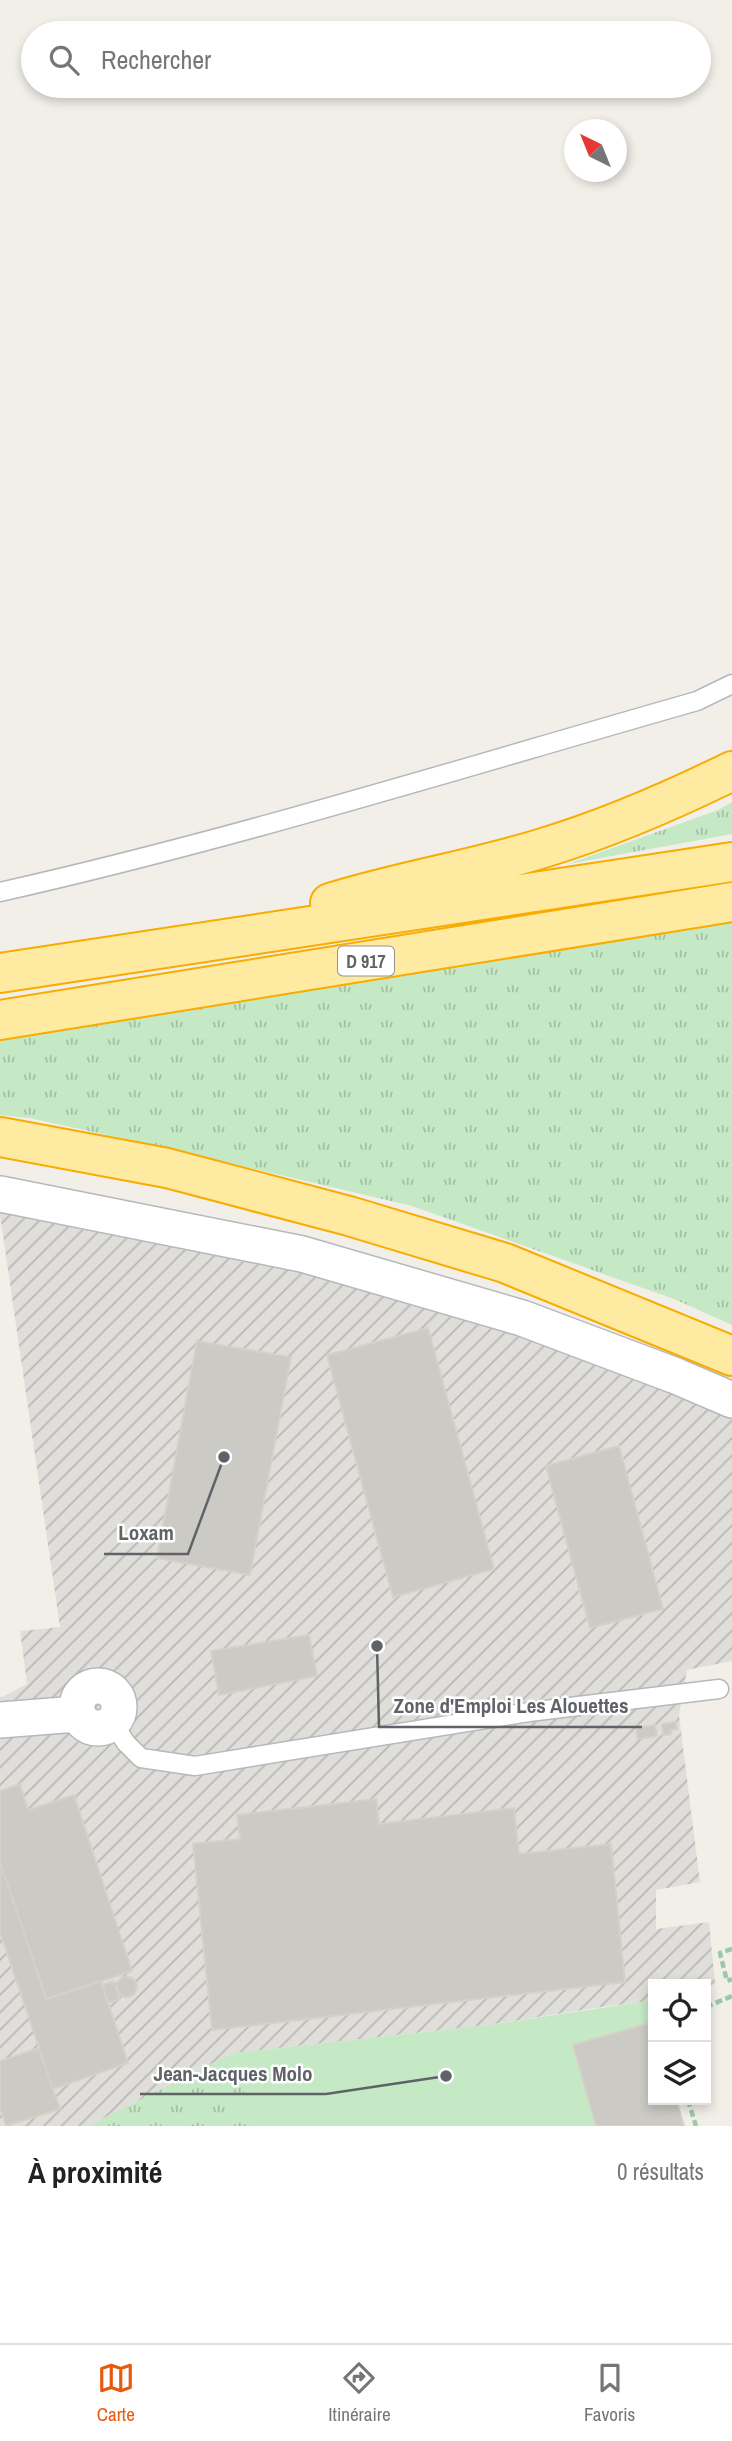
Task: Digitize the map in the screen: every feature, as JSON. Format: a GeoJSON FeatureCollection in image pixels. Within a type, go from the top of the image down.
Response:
{"type":"FeatureCollection","features":[{"type":"Feature","properties":{"kind":"highway"},"geometry":{"type":"LineString","coordinates":[[211,940],[380,887],[467,869],[544,848],[616,824],[732,771]]}},
{"type":"Feature","properties":{"kind":"highway"},"geometry":{"type":"LineString","coordinates":[[0,974],[732,862]]}},
{"type":"Feature","properties":{"kind":"highway","name":"D 917"},"geometry":{"type":"LineString","coordinates":[[0,1020],[732,902]]}},
{"type":"Feature","properties":{"kind":"highway"},"geometry":{"type":"LineString","coordinates":[[0,1137],[167,1168],[349,1216],[492,1259],[732,1356]]}},
{"type":"Feature","properties":{"kind":"street"},"geometry":{"type":"LineString","coordinates":[[0,1194],[302,1254],[522,1318],[732,1400]]}},
{"type":"Feature","properties":{"kind":"street"},"geometry":{"type":"LineString","coordinates":[[0,1720],[77,1714],[79,1696],[94,1686],[103,1686],[118,1698],[120,1706],[113,1723]]}},
{"type":"Feature","properties":{"kind":"lane"},"geometry":{"type":"LineString","coordinates":[[0,892],[101,869],[311,812],[697,701],[732,684]]}},
{"type":"Feature","properties":{"kind":"lane"},"geometry":{"type":"LineString","coordinates":[[113,1723],[126,1743],[141,1758],[195,1766],[528,1712],[719,1689]]}},
{"type":"Feature","properties":{"kind":"path"},"geometry":{"type":"LineString","coordinates":[[732,1949],[720,1953],[727,1981],[732,1979]]}},
{"type":"Feature","properties":{"kind":"path"},"geometry":{"type":"LineString","coordinates":[[711,2005],[732,1996]]}},
{"type":"Feature","properties":{"kind":"path"},"geometry":{"type":"LineString","coordinates":[[690,2105],[696,2126]]}},
{"type":"Feature","properties":{"kind":"shaded area"},"geometry":{"type":"Polygon","coordinates":[[[0,1194],[145,1221],[732,1400],[732,1661],[687,1670],[679,1715],[700,1882],[656,1890],[656,1929],[709,1922],[715,1984],[711,1986],[711,1979],[648,1979],[648,2002],[488,2025],[233,2053],[88,2126],[0,2126],[0,1698],[27,1684],[20,1631],[60,1627],[0,1215],[0,1194]]]}},
{"type":"Feature","properties":{"kind":"green space"},"geometry":{"type":"Polygon","coordinates":[[[732,802],[732,834],[568,864],[718,810],[732,802]]]}},
{"type":"Feature","properties":{"kind":"green space"},"geometry":{"type":"Polygon","coordinates":[[[732,910],[732,1325],[674,1299],[412,1206],[175,1150],[30,1118],[0,1115],[0,1038],[732,910]]]}},
{"type":"Feature","properties":{"kind":"green space"},"geometry":{"type":"Polygon","coordinates":[[[648,2001],[648,2105],[678,2105],[684,2126],[254,2126],[233,2053],[488,2025],[648,2001]]]}},
{"type":"Feature","properties":{"kind":"green space"},"geometry":{"type":"Polygon","coordinates":[[[233,2053],[254,2126],[88,2126],[233,2053]]]}},
{"type":"Feature","properties":{"kind":"building"},"geometry":{"type":"Polygon","coordinates":[[[428,1328],[494,1569],[393,1597],[327,1355],[428,1328]]]}},
{"type":"Feature","properties":{"kind":"building"},"geometry":{"type":"Polygon","coordinates":[[[197,1341],[291,1357],[250,1575],[157,1558],[197,1341]]]}},
{"type":"Feature","properties":{"kind":"building"},"geometry":{"type":"Polygon","coordinates":[[[619,1446],[663,1609],[590,1628],[546,1466],[619,1446]]]}},
{"type":"Feature","properties":{"kind":"building"},"geometry":{"type":"Polygon","coordinates":[[[309,1635],[317,1676],[219,1695],[211,1651],[309,1635]]]}},
{"type":"Feature","properties":{"kind":"building"},"geometry":{"type":"Polygon","coordinates":[[[676,1722],[677,1729],[671,1730],[671,1734],[663,1735],[662,1724],[676,1722]]]}},
{"type":"Feature","properties":{"kind":"building"},"geometry":{"type":"Polygon","coordinates":[[[655,1725],[657,1736],[638,1739],[636,1728],[655,1725]]]}},
{"type":"Feature","properties":{"kind":"building"},"geometry":{"type":"Polygon","coordinates":[[[20,1784],[28,1810],[74,1795],[132,1971],[46,1999],[0,1862],[0,1791],[20,1784]]]}},
{"type":"Feature","properties":{"kind":"building"},"geometry":{"type":"Polygon","coordinates":[[[376,1799],[379,1824],[514,1808],[519,1854],[611,1844],[625,1982],[212,2030],[193,1844],[240,1839],[237,1815],[376,1799]]]}},
{"type":"Feature","properties":{"kind":"building"},"geometry":{"type":"Polygon","coordinates":[[[0,1862],[46,1999],[101,1981],[128,2063],[53,2089],[0,1932],[0,1862]]]}},
{"type":"Feature","properties":{"kind":"building"},"geometry":{"type":"Polygon","coordinates":[[[127,1977],[134,1980],[137,1987],[134,1994],[127,1997],[120,1994],[117,1987],[120,1980],[127,1977]]]}},
{"type":"Feature","properties":{"kind":"building"},"geometry":{"type":"Polygon","coordinates":[[[113,1981],[120,1999],[108,2003],[102,1985],[113,1981]]]}},
{"type":"Feature","properties":{"kind":"building"},"geometry":{"type":"Polygon","coordinates":[[[648,2023],[648,2105],[678,2105],[684,2126],[596,2126],[573,2045],[648,2023]]]}},
{"type":"Feature","properties":{"kind":"building"},"geometry":{"type":"Polygon","coordinates":[[[39,2048],[60,2109],[6,2126],[0,2108],[0,2061],[39,2048]]]}},
{"type":"Feature","properties":{"kind":"place","name":"Loxam"},"geometry":{"type":"Point","coordinates":[224,1457]}},
{"type":"Feature","properties":{"kind":"place","name":"Zone d'Emploi Les Alouettes"},"geometry":{"type":"Point","coordinates":[377,1646]}},
{"type":"Feature","properties":{"kind":"place","name":"Jean-Jacques Molo"},"geometry":{"type":"Point","coordinates":[446,2076]}}]}
